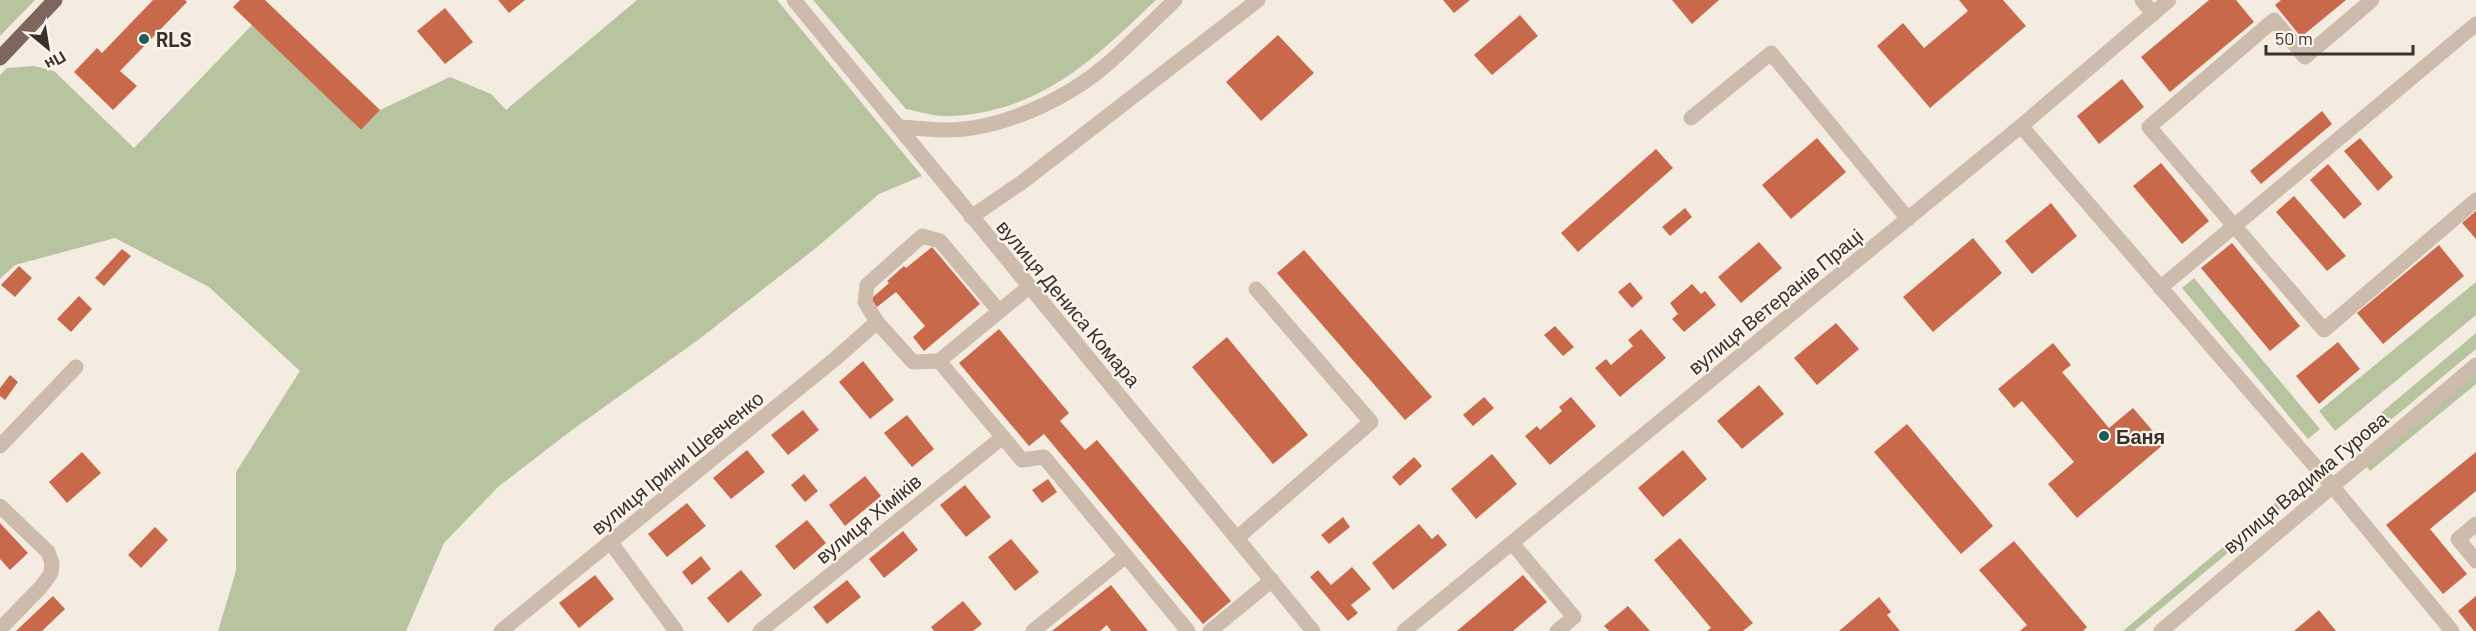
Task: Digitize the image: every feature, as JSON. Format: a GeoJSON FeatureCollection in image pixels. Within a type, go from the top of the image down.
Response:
{"type":"FeatureCollection","features":[{"type":"Feature","properties":{"kind":"main road"},"geometry":{"type":"LineString","coordinates":[[0,58],[55,0]]}},
{"type":"Feature","properties":{"kind":"street","name":"вулиця Дениса Комара"},"geometry":{"type":"LineString","coordinates":[[794,0],[901,127],[971,217],[1313,631]]}},
{"type":"Feature","properties":{"kind":"street"},"geometry":{"type":"LineString","coordinates":[[901,127],[947,130],[989,125],[1017,117],[1053,100],[1104,67],[1175,0]]}},
{"type":"Feature","properties":{"kind":"street"},"geometry":{"type":"LineString","coordinates":[[971,217],[1021,183],[1258,0]]}},
{"type":"Feature","properties":{"kind":"street"},"geometry":{"type":"LineString","coordinates":[[2142,0],[2153,14]]}},
{"type":"Feature","properties":{"kind":"street","name":"вулиця Ветеранів Праці"},"geometry":{"type":"LineString","coordinates":[[1404,631],[2021,126],[2169,0]]}},
{"type":"Feature","properties":{"kind":"street"},"geometry":{"type":"LineString","coordinates":[[2372,0],[2306,57],[2274,20],[2149,127],[2324,330],[2476,200]]}},
{"type":"Feature","properties":{"kind":"street"},"geometry":{"type":"LineString","coordinates":[[2160,288],[2476,24]]}},
{"type":"Feature","properties":{"kind":"street"},"geometry":{"type":"LineString","coordinates":[[1691,118],[1771,53],[1908,219]]}},
{"type":"Feature","properties":{"kind":"street"},"geometry":{"type":"LineString","coordinates":[[2021,126],[2333,487],[2452,631]]}},
{"type":"Feature","properties":{"kind":"street"},"geometry":{"type":"LineString","coordinates":[[999,311],[940,241],[922,236],[867,285],[865,302],[877,322],[913,362],[939,361],[1029,287]]}},
{"type":"Feature","properties":{"kind":"street"},"geometry":{"type":"LineString","coordinates":[[1237,538],[1371,422],[1256,289]]}},
{"type":"Feature","properties":{"kind":"street","name":"вулиця Ірини Шевченко"},"geometry":{"type":"LineString","coordinates":[[501,631],[835,359],[877,322]]}},
{"type":"Feature","properties":{"kind":"street"},"geometry":{"type":"LineString","coordinates":[[939,361],[1022,459],[1044,457],[1188,631]]}},
{"type":"Feature","properties":{"kind":"street","name":"вулиця Вадима Гурова"},"geometry":{"type":"LineString","coordinates":[[2161,631],[2476,365]]}},
{"type":"Feature","properties":{"kind":"street"},"geometry":{"type":"LineString","coordinates":[[0,446],[76,367]]}},
{"type":"Feature","properties":{"kind":"street","name":"вулиця Хіміків"},"geometry":{"type":"LineString","coordinates":[[760,631],[1003,437]]}},
{"type":"Feature","properties":{"kind":"street"},"geometry":{"type":"LineString","coordinates":[[0,506],[48,552],[52,563],[51,573],[41,587],[0,629]]}},
{"type":"Feature","properties":{"kind":"street"},"geometry":{"type":"LineString","coordinates":[[2476,524],[2458,539],[2476,561]]}},
{"type":"Feature","properties":{"kind":"street"},"geometry":{"type":"LineString","coordinates":[[611,543],[676,631]]}},
{"type":"Feature","properties":{"kind":"street"},"geometry":{"type":"LineString","coordinates":[[1512,543],[1574,617],[1557,631]]}},
{"type":"Feature","properties":{"kind":"street"},"geometry":{"type":"LineString","coordinates":[[1033,631],[1126,556]]}},
{"type":"Feature","properties":{"kind":"street"},"geometry":{"type":"LineString","coordinates":[[1210,631],[1272,580]]}},
{"type":"Feature","properties":{"kind":"green space"},"geometry":{"type":"Polygon","coordinates":[[[0,0],[35,0],[0,36],[0,0]]]}},
{"type":"Feature","properties":{"kind":"green space"},"geometry":{"type":"Polygon","coordinates":[[[637,0],[777,0],[922,176],[879,194],[816,248],[698,340],[572,430],[498,487],[444,543],[406,631],[218,631],[236,571],[236,472],[300,371],[209,287],[115,238],[15,265],[0,279],[0,75],[7,68],[34,66],[54,71],[134,148],[252,25],[361,130],[380,110],[450,77],[491,94],[506,110],[637,0]]]}},
{"type":"Feature","properties":{"kind":"green space"},"geometry":{"type":"Polygon","coordinates":[[[813,0],[1156,0],[1088,61],[1040,93],[1013,104],[983,112],[945,116],[906,109],[813,0]]]}},
{"type":"Feature","properties":{"kind":"green space"},"geometry":{"type":"Polygon","coordinates":[[[2194,278],[2320,429],[2308,439],[2182,288],[2194,278]]]}},
{"type":"Feature","properties":{"kind":"green space"},"geometry":{"type":"Polygon","coordinates":[[[2476,282],[2476,315],[2335,431],[2319,411],[2476,282]]]}},
{"type":"Feature","properties":{"kind":"green space"},"geometry":{"type":"Polygon","coordinates":[[[2476,333],[2476,349],[2351,453],[2344,444],[2476,333]]]}},
{"type":"Feature","properties":{"kind":"green space"},"geometry":{"type":"Polygon","coordinates":[[[2476,372],[2476,384],[2370,471],[2364,463],[2476,372]]]}},
{"type":"Feature","properties":{"kind":"green space"},"geometry":{"type":"Polygon","coordinates":[[[2284,496],[2289,502],[2134,631],[2123,631],[2284,496]]]}},
{"type":"Feature","properties":{"kind":"building"},"geometry":{"type":"Polygon","coordinates":[[[153,0],[185,0],[187,2],[120,71],[137,86],[113,110],[74,72],[97,48],[102,53],[153,0]]]}},
{"type":"Feature","properties":{"kind":"building"},"geometry":{"type":"Polygon","coordinates":[[[240,0],[265,0],[380,110],[361,130],[233,7],[240,0]]]}},
{"type":"Feature","properties":{"kind":"building"},"geometry":{"type":"Polygon","coordinates":[[[498,0],[525,0],[509,13],[498,0]]]}},
{"type":"Feature","properties":{"kind":"building"},"geometry":{"type":"Polygon","coordinates":[[[1443,0],[1470,0],[1454,13],[1443,0]]]}},
{"type":"Feature","properties":{"kind":"building"},"geometry":{"type":"Polygon","coordinates":[[[1672,0],[1719,0],[1692,24],[1672,0]]]}},
{"type":"Feature","properties":{"kind":"building"},"geometry":{"type":"Polygon","coordinates":[[[1959,0],[2003,0],[2026,26],[1930,108],[1877,46],[1903,23],[1924,48],[1968,11],[1959,0]]]}},
{"type":"Feature","properties":{"kind":"building"},"geometry":{"type":"Polygon","coordinates":[[[2209,0],[2236,0],[2254,22],[2170,92],[2141,57],[2209,0]]]}},
{"type":"Feature","properties":{"kind":"building"},"geometry":{"type":"Polygon","coordinates":[[[2281,0],[2346,0],[2301,37],[2275,5],[2281,0]]]}},
{"type":"Feature","properties":{"kind":"building"},"geometry":{"type":"Polygon","coordinates":[[[445,8],[473,42],[445,64],[417,31],[445,8]]]}},
{"type":"Feature","properties":{"kind":"building"},"geometry":{"type":"Polygon","coordinates":[[[1520,15],[1538,36],[1492,75],[1474,55],[1520,15]]]}},
{"type":"Feature","properties":{"kind":"building"},"geometry":{"type":"Polygon","coordinates":[[[1278,35],[1314,73],[1261,121],[1226,82],[1278,35]]]}},
{"type":"Feature","properties":{"kind":"building"},"geometry":{"type":"Polygon","coordinates":[[[2122,79],[2144,107],[2099,144],[2077,116],[2122,79]]]}},
{"type":"Feature","properties":{"kind":"building"},"geometry":{"type":"Polygon","coordinates":[[[2322,111],[2332,124],[2261,184],[2250,171],[2322,111]]]}},
{"type":"Feature","properties":{"kind":"building"},"geometry":{"type":"Polygon","coordinates":[[[1817,138],[1846,172],[1791,219],[1762,185],[1817,138]]]}},
{"type":"Feature","properties":{"kind":"building"},"geometry":{"type":"Polygon","coordinates":[[[2360,138],[2393,177],[2378,191],[2344,151],[2360,138]]]}},
{"type":"Feature","properties":{"kind":"building"},"geometry":{"type":"Polygon","coordinates":[[[1656,149],[1673,168],[1578,252],[1561,233],[1656,149]]]}},
{"type":"Feature","properties":{"kind":"building"},"geometry":{"type":"Polygon","coordinates":[[[2161,163],[2209,221],[2182,244],[2133,186],[2161,163]]]}},
{"type":"Feature","properties":{"kind":"building"},"geometry":{"type":"Polygon","coordinates":[[[2328,164],[2362,204],[2344,219],[2310,180],[2328,164]]]}},
{"type":"Feature","properties":{"kind":"building"},"geometry":{"type":"Polygon","coordinates":[[[2294,196],[2346,256],[2327,271],[2276,212],[2294,196]]]}},
{"type":"Feature","properties":{"kind":"building"},"geometry":{"type":"Polygon","coordinates":[[[2051,203],[2077,236],[2032,274],[2005,241],[2051,203]]]}},
{"type":"Feature","properties":{"kind":"building"},"geometry":{"type":"Polygon","coordinates":[[[1685,208],[1692,217],[1670,236],[1662,227],[1685,208]]]}},
{"type":"Feature","properties":{"kind":"building"},"geometry":{"type":"Polygon","coordinates":[[[2476,211],[2476,239],[2462,223],[2476,211]]]}},
{"type":"Feature","properties":{"kind":"building"},"geometry":{"type":"Polygon","coordinates":[[[1973,238],[2002,273],[1933,332],[1903,297],[1973,238]]]}},
{"type":"Feature","properties":{"kind":"building"},"geometry":{"type":"Polygon","coordinates":[[[1759,242],[1782,268],[1741,303],[1718,277],[1759,242]]]}},
{"type":"Feature","properties":{"kind":"building"},"geometry":{"type":"Polygon","coordinates":[[[2232,243],[2300,326],[2270,351],[2201,268],[2232,243]]]}},
{"type":"Feature","properties":{"kind":"building"},"geometry":{"type":"Polygon","coordinates":[[[2439,245],[2464,276],[2383,344],[2357,313],[2439,245]]]}},
{"type":"Feature","properties":{"kind":"building"},"geometry":{"type":"Polygon","coordinates":[[[932,247],[980,304],[924,351],[913,337],[925,326],[896,292],[877,307],[871,299],[904,266],[906,268],[932,247]]]}},
{"type":"Feature","properties":{"kind":"building"},"geometry":{"type":"Polygon","coordinates":[[[122,249],[131,256],[104,286],[95,278],[122,249]]]}},
{"type":"Feature","properties":{"kind":"building"},"geometry":{"type":"Polygon","coordinates":[[[1304,250],[1432,397],[1405,420],[1277,273],[1304,250]]]}},
{"type":"Feature","properties":{"kind":"building"},"geometry":{"type":"Polygon","coordinates":[[[19,266],[32,278],[15,297],[1,285],[19,266]]]}},
{"type":"Feature","properties":{"kind":"building"},"geometry":{"type":"Polygon","coordinates":[[[1630,282],[1643,298],[1632,308],[1618,292],[1630,282]]]}},
{"type":"Feature","properties":{"kind":"building"},"geometry":{"type":"Polygon","coordinates":[[[1692,284],[1701,294],[1705,291],[1716,305],[1684,332],[1672,319],[1678,314],[1670,303],[1692,284]]]}},
{"type":"Feature","properties":{"kind":"building"},"geometry":{"type":"Polygon","coordinates":[[[79,296],[92,309],[71,332],[57,319],[79,296]]]}},
{"type":"Feature","properties":{"kind":"building"},"geometry":{"type":"Polygon","coordinates":[[[1836,323],[1859,349],[1817,385],[1794,358],[1836,323]]]}},
{"type":"Feature","properties":{"kind":"building"},"geometry":{"type":"Polygon","coordinates":[[[1555,326],[1574,347],[1563,356],[1544,335],[1555,326]]]}},
{"type":"Feature","properties":{"kind":"building"},"geometry":{"type":"Polygon","coordinates":[[[999,329],[1069,413],[1060,421],[1085,450],[1097,440],[1231,601],[1203,624],[1044,434],[1029,446],[959,363],[999,329]]]}},
{"type":"Feature","properties":{"kind":"building"},"geometry":{"type":"Polygon","coordinates":[[[1641,329],[1666,358],[1620,397],[1595,368],[1606,359],[1611,365],[1633,346],[1628,340],[1641,329]]]}},
{"type":"Feature","properties":{"kind":"building"},"geometry":{"type":"Polygon","coordinates":[[[1227,337],[1308,435],[1273,464],[1192,367],[1227,337]]]}},
{"type":"Feature","properties":{"kind":"building"},"geometry":{"type":"Polygon","coordinates":[[[2338,342],[2360,369],[2319,404],[2296,376],[2338,342]]]}},
{"type":"Feature","properties":{"kind":"building","name":"Баня"},"geometry":{"type":"Polygon","coordinates":[[[2053,343],[2071,365],[2062,372],[2109,428],[2133,408],[2164,444],[2077,518],[2048,484],[2074,462],[2022,401],[2014,408],[1998,389],[2053,343]]]}},
{"type":"Feature","properties":{"kind":"building"},"geometry":{"type":"Polygon","coordinates":[[[863,361],[894,400],[870,419],[839,382],[863,361]]]}},
{"type":"Feature","properties":{"kind":"building"},"geometry":{"type":"Polygon","coordinates":[[[10,375],[18,382],[5,400],[0,396],[0,388],[10,375]]]}},
{"type":"Feature","properties":{"kind":"building"},"geometry":{"type":"Polygon","coordinates":[[[1759,385],[1784,414],[1742,449],[1717,421],[1759,385]]]}},
{"type":"Feature","properties":{"kind":"building"},"geometry":{"type":"Polygon","coordinates":[[[1484,397],[1494,408],[1473,426],[1463,415],[1484,397]]]}},
{"type":"Feature","properties":{"kind":"building"},"geometry":{"type":"Polygon","coordinates":[[[1571,397],[1596,426],[1550,465],[1525,436],[1537,426],[1540,430],[1562,411],[1559,407],[1571,397]]]}},
{"type":"Feature","properties":{"kind":"building"},"geometry":{"type":"Polygon","coordinates":[[[803,410],[819,430],[788,455],[771,435],[803,410]]]}},
{"type":"Feature","properties":{"kind":"building"},"geometry":{"type":"Polygon","coordinates":[[[907,415],[934,449],[912,467],[884,433],[907,415]]]}},
{"type":"Feature","properties":{"kind":"building"},"geometry":{"type":"Polygon","coordinates":[[[1907,424],[1993,526],[1961,554],[1874,452],[1907,424]]]}},
{"type":"Feature","properties":{"kind":"building"},"geometry":{"type":"Polygon","coordinates":[[[747,450],[765,472],[731,499],[713,478],[747,450]]]}},
{"type":"Feature","properties":{"kind":"building"},"geometry":{"type":"Polygon","coordinates":[[[1683,450],[1707,479],[1663,517],[1638,488],[1683,450]]]}},
{"type":"Feature","properties":{"kind":"building"},"geometry":{"type":"Polygon","coordinates":[[[82,452],[101,473],[67,503],[49,482],[82,452]]]}},
{"type":"Feature","properties":{"kind":"building"},"geometry":{"type":"Polygon","coordinates":[[[2476,452],[2476,491],[2430,529],[2467,574],[2443,594],[2386,525],[2476,452]]]}},
{"type":"Feature","properties":{"kind":"building"},"geometry":{"type":"Polygon","coordinates":[[[1492,454],[1517,484],[1476,519],[1451,489],[1492,454]]]}},
{"type":"Feature","properties":{"kind":"building"},"geometry":{"type":"Polygon","coordinates":[[[1414,457],[1422,466],[1400,486],[1392,477],[1414,457]]]}},
{"type":"Feature","properties":{"kind":"building"},"geometry":{"type":"Polygon","coordinates":[[[804,474],[818,491],[805,502],[791,485],[804,474]]]}},
{"type":"Feature","properties":{"kind":"building"},"geometry":{"type":"Polygon","coordinates":[[[865,476],[881,496],[845,526],[829,505],[865,476]]]}},
{"type":"Feature","properties":{"kind":"building"},"geometry":{"type":"Polygon","coordinates":[[[1048,479],[1057,492],[1042,503],[1032,490],[1048,479]]]}},
{"type":"Feature","properties":{"kind":"building"},"geometry":{"type":"Polygon","coordinates":[[[965,485],[991,517],[966,537],[940,505],[965,485]]]}},
{"type":"Feature","properties":{"kind":"building"},"geometry":{"type":"Polygon","coordinates":[[[687,503],[706,526],[667,557],[648,534],[687,503]]]}},
{"type":"Feature","properties":{"kind":"building"},"geometry":{"type":"Polygon","coordinates":[[[1343,517],[1350,527],[1329,544],[1321,535],[1343,517]]]}},
{"type":"Feature","properties":{"kind":"building"},"geometry":{"type":"Polygon","coordinates":[[[807,520],[826,543],[794,570],[775,546],[807,520]]]}},
{"type":"Feature","properties":{"kind":"building"},"geometry":{"type":"Polygon","coordinates":[[[0,523],[28,553],[10,570],[0,559],[0,523]]]}},
{"type":"Feature","properties":{"kind":"building"},"geometry":{"type":"Polygon","coordinates":[[[1419,524],[1432,539],[1438,534],[1447,545],[1393,590],[1372,563],[1419,524]]]}},
{"type":"Feature","properties":{"kind":"building"},"geometry":{"type":"Polygon","coordinates":[[[155,527],[168,540],[141,568],[128,555],[155,527]]]}},
{"type":"Feature","properties":{"kind":"building"},"geometry":{"type":"Polygon","coordinates":[[[903,531],[918,550],[884,578],[869,559],[903,531]]]}},
{"type":"Feature","properties":{"kind":"building"},"geometry":{"type":"Polygon","coordinates":[[[1680,538],[1753,623],[1743,631],[1707,631],[1711,628],[1654,560],[1680,538]]]}},
{"type":"Feature","properties":{"kind":"building"},"geometry":{"type":"Polygon","coordinates":[[[1011,539],[1039,572],[1015,591],[988,557],[1011,539]]]}},
{"type":"Feature","properties":{"kind":"building"},"geometry":{"type":"Polygon","coordinates":[[[2014,541],[2087,627],[2083,631],[2020,631],[2027,625],[1979,570],[2014,541]]]}},
{"type":"Feature","properties":{"kind":"building"},"geometry":{"type":"Polygon","coordinates":[[[701,556],[711,569],[692,585],[682,572],[701,556]]]}},
{"type":"Feature","properties":{"kind":"building"},"geometry":{"type":"Polygon","coordinates":[[[1352,567],[1371,589],[1351,605],[1358,613],[1348,621],[1310,577],[1318,570],[1331,585],[1352,567]]]}},
{"type":"Feature","properties":{"kind":"building"},"geometry":{"type":"Polygon","coordinates":[[[741,570],[762,595],[728,623],[707,598],[741,570]]]}},
{"type":"Feature","properties":{"kind":"building"},"geometry":{"type":"Polygon","coordinates":[[[595,575],[614,599],[579,628],[559,603],[595,575]]]}},
{"type":"Feature","properties":{"kind":"building"},"geometry":{"type":"Polygon","coordinates":[[[1523,575],[1547,602],[1513,631],[1457,631],[1523,575]]]}},
{"type":"Feature","properties":{"kind":"building"},"geometry":{"type":"Polygon","coordinates":[[[847,580],[861,597],[827,624],[813,607],[847,580]]]}},
{"type":"Feature","properties":{"kind":"building"},"geometry":{"type":"Polygon","coordinates":[[[1111,585],[1148,631],[1111,631],[1107,625],[1100,631],[1052,631],[1111,585]]]}},
{"type":"Feature","properties":{"kind":"building"},"geometry":{"type":"Polygon","coordinates":[[[53,596],[65,609],[42,631],[16,631],[53,596]]]}},
{"type":"Feature","properties":{"kind":"building"},"geometry":{"type":"Polygon","coordinates":[[[2476,596],[2476,631],[2474,631],[2458,611],[2476,596]]]}},
{"type":"Feature","properties":{"kind":"building"},"geometry":{"type":"Polygon","coordinates":[[[1879,597],[1891,612],[1887,615],[1900,631],[1839,631],[1879,597]]]}},
{"type":"Feature","properties":{"kind":"building"},"geometry":{"type":"Polygon","coordinates":[[[963,601],[982,624],[973,631],[934,631],[931,627],[963,601]]]}},
{"type":"Feature","properties":{"kind":"building"},"geometry":{"type":"Polygon","coordinates":[[[1628,606],[1650,631],[1609,631],[1604,626],[1628,606]]]}},
{"type":"Feature","properties":{"kind":"building"},"geometry":{"type":"Polygon","coordinates":[[[2319,610],[2336,631],[2294,631],[2319,610]]]}},
{"type":"Feature","properties":{"kind":"place","name":"RLS"},"geometry":{"type":"Point","coordinates":[144,39]}},
{"type":"Feature","properties":{"kind":"place","name":"Баня"},"geometry":{"type":"Point","coordinates":[2104,436]}}]}
